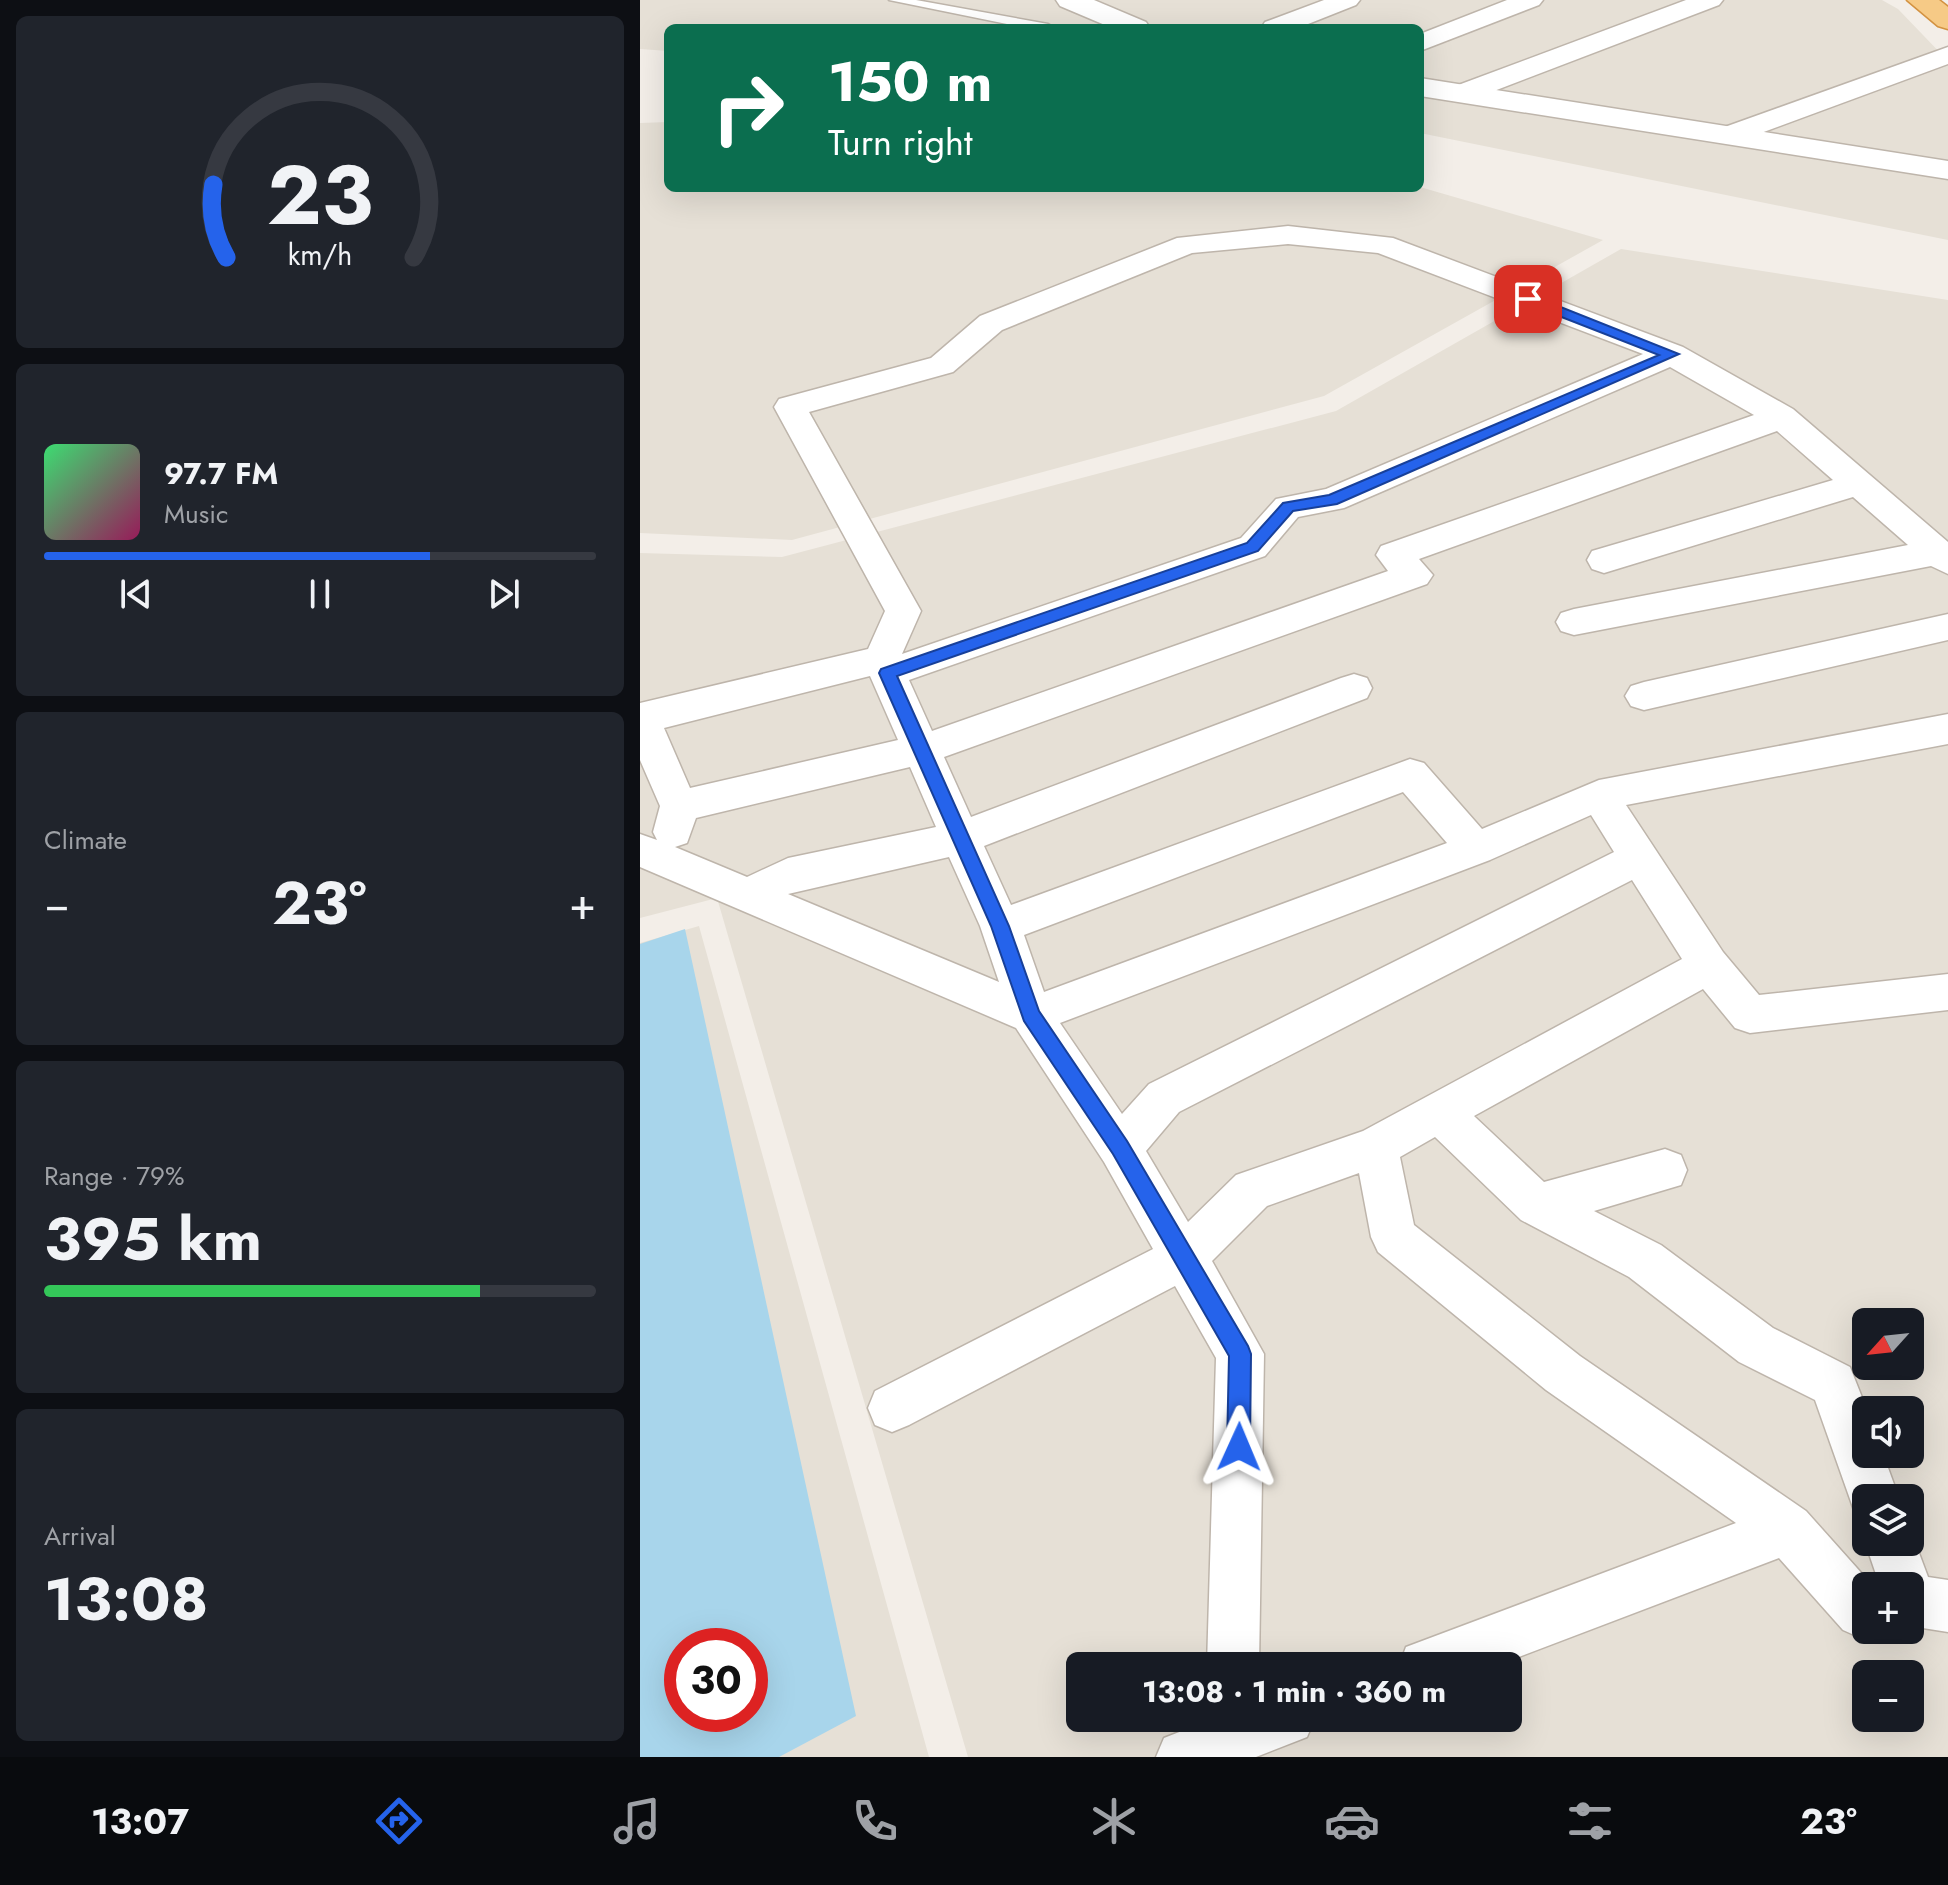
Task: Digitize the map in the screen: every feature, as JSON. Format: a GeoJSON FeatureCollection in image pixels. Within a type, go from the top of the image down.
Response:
{"type":"FeatureCollection","features":[{"type":"Feature","properties":{"kind":"highway"},"geometry":{"type":"LineString","coordinates":[[1922,0],[1948,20]]}},
{"type":"Feature","properties":{"kind":"street"},"geometry":{"type":"LineString","coordinates":[[1070,0],[1127,24]]}},
{"type":"Feature","properties":{"kind":"street"},"geometry":{"type":"LineString","coordinates":[[1284,24],[1347,0]]}},
{"type":"Feature","properties":{"kind":"street"},"geometry":{"type":"LineString","coordinates":[[1424,41],[1530,0]]}},
{"type":"Feature","properties":{"kind":"street"},"geometry":{"type":"LineString","coordinates":[[1463,93],[1710,0]]}},
{"type":"Feature","properties":{"kind":"street"},"geometry":{"type":"LineString","coordinates":[[1732,134],[1948,55]]}},
{"type":"Feature","properties":{"kind":"street"},"geometry":{"type":"LineString","coordinates":[[1424,88],[1948,170]]}},
{"type":"Feature","properties":{"kind":"street"},"geometry":{"type":"LineString","coordinates":[[1233,1652],[1240,1354],[1120,1148],[1031,1015],[1000,926],[958,839],[884,666],[903,611],[790,407],[942,365],[991,323],[1187,244],[1288,235],[1383,244],[1672,354],[1782,417],[1944,556]]}},
{"type":"Feature","properties":{"kind":"street"},"geometry":{"type":"LineString","coordinates":[[679,806],[641,718],[884,666],[1253,547],[1288,507],[1332,500],[1672,354]]}},
{"type":"Feature","properties":{"kind":"street"},"geometry":{"type":"LineString","coordinates":[[1782,417],[1393,555],[1415,575],[920,750],[679,806],[653,856],[1031,1015],[1476,849],[1599,795],[1948,729]]}},
{"type":"Feature","properties":{"kind":"street"},"geometry":{"type":"LineString","coordinates":[[1604,560],[1861,483]]}},
{"type":"Feature","properties":{"kind":"street"},"geometry":{"type":"LineString","coordinates":[[1574,622],[1944,556]]}},
{"type":"Feature","properties":{"kind":"street"},"geometry":{"type":"LineString","coordinates":[[1644,696],[1948,627]]}},
{"type":"Feature","properties":{"kind":"street"},"geometry":{"type":"LineString","coordinates":[[746,897],[788,875],[958,839],[1354,688]]}},
{"type":"Feature","properties":{"kind":"street"},"geometry":{"type":"LineString","coordinates":[[1000,926],[1410,774],[1476,849]]}},
{"type":"Feature","properties":{"kind":"street"},"geometry":{"type":"LineString","coordinates":[[1599,795],[1708,965],[1750,1015],[1948,992]]}},
{"type":"Feature","properties":{"kind":"street"},"geometry":{"type":"LineString","coordinates":[[1120,1148],[1164,1098],[1639,858]]}},
{"type":"Feature","properties":{"kind":"street"},"geometry":{"type":"LineString","coordinates":[[892,1408],[1184,1257],[1252,1190],[1376,1147],[1708,965]]}},
{"type":"Feature","properties":{"kind":"street"},"geometry":{"type":"LineString","coordinates":[[1440,1113],[1537,1205],[1645,1261],[1756,1345],[1833,1384],[1869,1484]]}},
{"type":"Feature","properties":{"kind":"street"},"geometry":{"type":"LineString","coordinates":[[1376,1147],[1394,1237],[1563,1373],[1788,1529],[1852,1602]]}},
{"type":"Feature","properties":{"kind":"street"},"geometry":{"type":"LineString","coordinates":[[1537,1205],[1665,1170]]}},
{"type":"Feature","properties":{"kind":"street"},"geometry":{"type":"LineString","coordinates":[[1462,1652],[1788,1529]]}},
{"type":"Feature","properties":{"kind":"street"},"geometry":{"type":"LineString","coordinates":[[1924,1602],[1948,1606]]}},
{"type":"Feature","properties":{"kind":"street"},"geometry":{"type":"LineString","coordinates":[[1192,1747],[1242,1732]]}},
{"type":"Feature","properties":{"kind":"lane"},"geometry":{"type":"LineString","coordinates":[[895,0],[1026,24]]}},
{"type":"Feature","properties":{"kind":"shaded area"},"geometry":{"type":"Polygon","coordinates":[[[640,0],[1882,0],[1898,9],[1948,61],[1948,240],[1424,134],[1424,24],[664,24],[664,51],[640,49],[640,0]]]}},
{"type":"Feature","properties":{"kind":"shaded area"},"geometry":{"type":"Polygon","coordinates":[[[664,122],[664,192],[1424,192],[1424,188],[1603,240],[1324,396],[792,540],[640,533],[640,123],[664,122]]]}},
{"type":"Feature","properties":{"kind":"shaded area"},"geometry":{"type":"Polygon","coordinates":[[[1621,249],[1948,300],[1948,1757],[968,1757],[717,898],[640,918],[640,553],[782,557],[1336,411],[1621,249]]]}},
{"type":"Feature","properties":{"kind":"shaded area"},"geometry":{"type":"Polygon","coordinates":[[[699,926],[929,1757],[640,1757],[640,943],[699,926]]]}},
{"type":"Feature","properties":{"kind":"water"},"geometry":{"type":"Polygon","coordinates":[[[685,929],[856,1716],[779,1757],[640,1757],[640,944],[685,929]]]}},
{"type":"Feature","properties":{"kind":"route"},"geometry":{"type":"LineString","coordinates":[[1239,1447],[1240,1354],[1120,1148],[1031,1015],[1000,926],[958,839],[887,673],[1253,547],[1288,507],[1332,500],[1672,354],[1528,299]]}}]}
